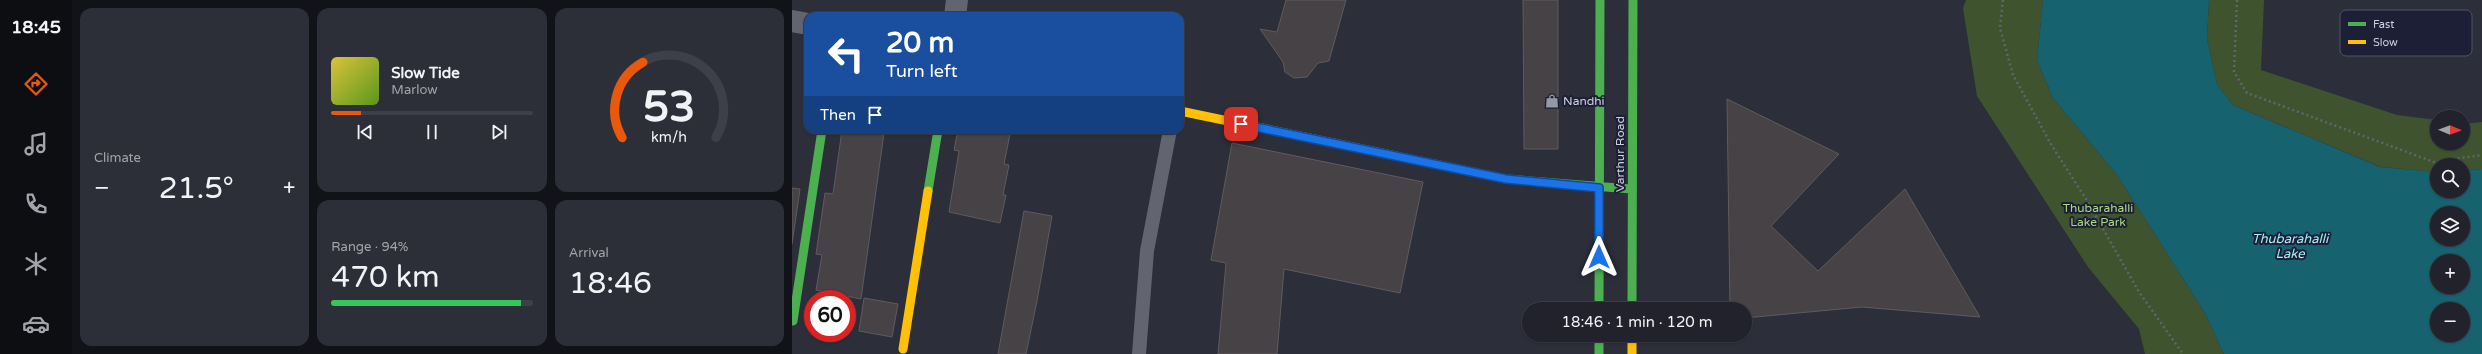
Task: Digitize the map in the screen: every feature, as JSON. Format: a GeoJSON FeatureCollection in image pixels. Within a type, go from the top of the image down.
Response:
{"type":"FeatureCollection","features":[{"type":"Feature","properties":{"kind":"street"},"geometry":{"type":"LineString","coordinates":[[956,12],[957,0]]}},
{"type":"Feature","properties":{"kind":"street","name":"Varthur Road"},"geometry":{"type":"LineString","coordinates":[[1599,302],[1600,0]]}},
{"type":"Feature","properties":{"kind":"street","name":"Varthur Road"},"geometry":{"type":"LineString","coordinates":[[1632,302],[1631,189],[1633,0]]}},
{"type":"Feature","properties":{"kind":"street"},"geometry":{"type":"LineString","coordinates":[[792,21],[804,23]]}},
{"type":"Feature","properties":{"kind":"street"},"geometry":{"type":"LineString","coordinates":[[1184,112],[1506,179],[1599,188],[1631,189]]}},
{"type":"Feature","properties":{"kind":"street"},"geometry":{"type":"LineString","coordinates":[[793,320],[821,134]]}},
{"type":"Feature","properties":{"kind":"street"},"geometry":{"type":"LineString","coordinates":[[903,349],[937,134]]}},
{"type":"Feature","properties":{"kind":"street"},"geometry":{"type":"LineString","coordinates":[[1599,342],[1599,354]]}},
{"type":"Feature","properties":{"kind":"street"},"geometry":{"type":"LineString","coordinates":[[1632,342],[1632,354]]}},
{"type":"Feature","properties":{"kind":"lane"},"geometry":{"type":"LineString","coordinates":[[1139,354],[1147,251],[1169,134]]}},
{"type":"Feature","properties":{"kind":"path"},"geometry":{"type":"LineString","coordinates":[[2003,0],[2000,28],[2013,74],[2052,146],[2086,199],[2139,292],[2183,354]]}},
{"type":"Feature","properties":{"kind":"path"},"geometry":{"type":"LineString","coordinates":[[2237,0],[2234,72],[2247,93],[2434,162],[2482,156]]}},
{"type":"Feature","properties":{"kind":"green space","name":"Thubarahalli Lake Park"},"geometry":{"type":"Polygon","coordinates":[[[1966,0],[2043,0],[2037,60],[2053,98],[2117,175],[2205,313],[2224,354],[2145,354],[2139,329],[2088,267],[1977,96],[1963,8],[1966,0]]]}},
{"type":"Feature","properties":{"kind":"green space"},"geometry":{"type":"Polygon","coordinates":[[[2209,0],[2264,0],[2261,70],[2397,115],[2430,119],[2430,150],[2470,150],[2470,123],[2482,122],[2482,169],[2470,170],[2470,158],[2430,158],[2430,171],[2381,167],[2233,105],[2217,84],[2207,39],[2209,0]]]}},
{"type":"Feature","properties":{"kind":"water","name":"Thubarahalli Lake"},"geometry":{"type":"Polygon","coordinates":[[[2043,0],[2209,0],[2207,39],[2217,84],[2233,105],[2380,167],[2430,171],[2430,198],[2470,198],[2470,170],[2482,169],[2482,354],[2224,354],[2205,313],[2117,175],[2053,98],[2037,60],[2043,0]]]}},
{"type":"Feature","properties":{"kind":"building"},"geometry":{"type":"Polygon","coordinates":[[[1286,0],[1346,0],[1329,61],[1318,63],[1307,77],[1294,78],[1285,72],[1283,62],[1260,29],[1277,32],[1286,0]]]}},
{"type":"Feature","properties":{"kind":"building"},"geometry":{"type":"Polygon","coordinates":[[[1523,0],[1558,0],[1558,149],[1524,149],[1523,0]]]}},
{"type":"Feature","properties":{"kind":"building"},"geometry":{"type":"Polygon","coordinates":[[[1727,99],[1839,154],[1771,226],[1818,271],[1905,189],[1980,317],[1862,307],[1752,317],[1752,302],[1730,302],[1727,99]]]}},
{"type":"Feature","properties":{"kind":"building"},"geometry":{"type":"Polygon","coordinates":[[[841,134],[884,134],[861,299],[856,298],[856,290],[816,290],[822,255],[816,254],[825,193],[833,194],[841,134]]]}},
{"type":"Feature","properties":{"kind":"building"},"geometry":{"type":"Polygon","coordinates":[[[957,134],[1010,134],[1004,164],[1009,165],[1003,195],[1006,195],[1000,223],[949,212],[959,151],[954,150],[957,134]]]}},
{"type":"Feature","properties":{"kind":"building"},"geometry":{"type":"Polygon","coordinates":[[[1232,143],[1423,182],[1400,293],[1284,269],[1277,354],[1218,354],[1226,263],[1211,260],[1232,143]]]}},
{"type":"Feature","properties":{"kind":"building"},"geometry":{"type":"Polygon","coordinates":[[[792,188],[800,189],[792,244],[792,188]]]}},
{"type":"Feature","properties":{"kind":"building"},"geometry":{"type":"Polygon","coordinates":[[[1024,211],[1052,216],[1037,301],[1026,354],[998,354],[1024,211]]]}},
{"type":"Feature","properties":{"kind":"building"},"geometry":{"type":"Polygon","coordinates":[[[864,298],[898,304],[892,337],[859,331],[864,298]]]}},
{"type":"Feature","properties":{"kind":"traffic: fast"},"geometry":{"type":"LineString","coordinates":[[1599,302],[1600,0]]}},
{"type":"Feature","properties":{"kind":"traffic: fast"},"geometry":{"type":"LineString","coordinates":[[1632,302],[1633,0]]}},
{"type":"Feature","properties":{"kind":"traffic: fast"},"geometry":{"type":"LineString","coordinates":[[793,321],[821,134]]}},
{"type":"Feature","properties":{"kind":"traffic: fast"},"geometry":{"type":"LineString","coordinates":[[928,191],[937,134]]}},
{"type":"Feature","properties":{"kind":"traffic: fast"},"geometry":{"type":"LineString","coordinates":[[1391,155],[1506,179],[1631,189]]}},
{"type":"Feature","properties":{"kind":"traffic: fast"},"geometry":{"type":"LineString","coordinates":[[1599,342],[1599,354]]}},
{"type":"Feature","properties":{"kind":"traffic: slow"},"geometry":{"type":"LineString","coordinates":[[1184,112],[1391,155]]}},
{"type":"Feature","properties":{"kind":"traffic: slow"},"geometry":{"type":"LineString","coordinates":[[903,349],[928,191]]}},
{"type":"Feature","properties":{"kind":"traffic: slow"},"geometry":{"type":"LineString","coordinates":[[1632,342],[1632,354]]}},
{"type":"Feature","properties":{"kind":"place","name":"Nandhi"},"geometry":{"type":"Point","coordinates":[1552,101]}},
{"type":"Feature","properties":{"kind":"route"},"geometry":{"type":"LineString","coordinates":[[1241,124],[1506,179],[1599,188],[1599,257]]}}]}
